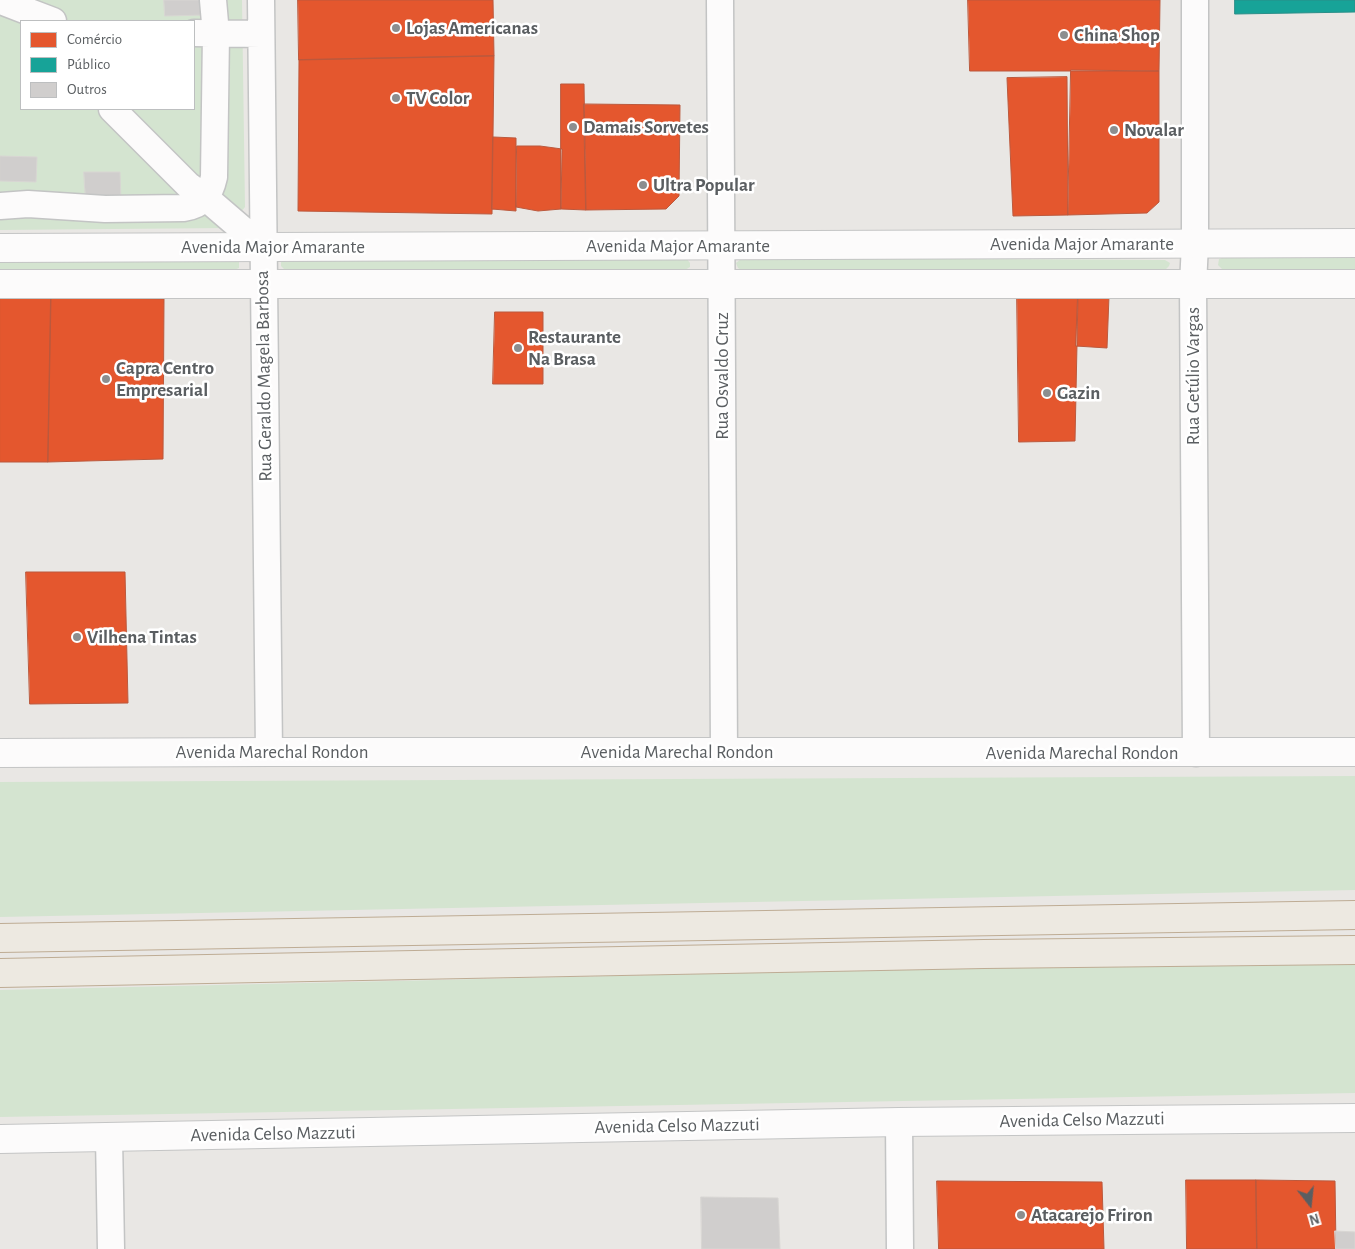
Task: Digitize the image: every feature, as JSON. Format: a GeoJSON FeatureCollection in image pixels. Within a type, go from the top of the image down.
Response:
{"type":"FeatureCollection","features":[{"type":"Feature","properties":{"kind":"highway"},"geometry":{"type":"LineString","coordinates":[[0,938],[1355,915]]}},
{"type":"Feature","properties":{"kind":"highway"},"geometry":{"type":"LineString","coordinates":[[0,972],[984,954],[1355,950]]}},
{"type":"Feature","properties":{"kind":"street"},"geometry":{"type":"LineString","coordinates":[[0,206],[28,204],[104,209],[184,208],[193,207],[206,198],[214,177],[205,34],[213,0]]}},
{"type":"Feature","properties":{"kind":"street","name":"Rua Geraldo Magela Barbosa"},"geometry":{"type":"LineString","coordinates":[[261,0],[269,752]]}},
{"type":"Feature","properties":{"kind":"street","name":"Rua Osvaldo Cruz"},"geometry":{"type":"LineString","coordinates":[[720,0],[724,752]]}},
{"type":"Feature","properties":{"kind":"street","name":"Rua Getúlio Vargas"},"geometry":{"type":"LineString","coordinates":[[1194,0],[1195,244],[1193,285],[1196,753]]}},
{"type":"Feature","properties":{"kind":"street"},"geometry":{"type":"LineString","coordinates":[[1,1],[21,20]]}},
{"type":"Feature","properties":{"kind":"street"},"geometry":{"type":"LineString","coordinates":[[1,1],[50,20]]}},
{"type":"Feature","properties":{"kind":"street"},"geometry":{"type":"LineString","coordinates":[[205,34],[261,34]]}},
{"type":"Feature","properties":{"kind":"street"},"geometry":{"type":"LineString","coordinates":[[113,110],[188,185],[263,247]]}},
{"type":"Feature","properties":{"kind":"street","name":"Avenida Major Amarante"},"geometry":{"type":"LineString","coordinates":[[0,248],[1355,243]]}},
{"type":"Feature","properties":{"kind":"street","name":"Avenida Major Amarante"},"geometry":{"type":"LineString","coordinates":[[0,284],[1355,284]]}},
{"type":"Feature","properties":{"kind":"street","name":"Avenida Marechal Rondon"},"geometry":{"type":"LineString","coordinates":[[0,753],[1355,752]]}},
{"type":"Feature","properties":{"kind":"street","name":"Avenida Celso Mazzuti"},"geometry":{"type":"LineString","coordinates":[[0,1138],[898,1122],[1355,1118]]}},
{"type":"Feature","properties":{"kind":"street"},"geometry":{"type":"LineString","coordinates":[[898,1122],[900,1249]]}},
{"type":"Feature","properties":{"kind":"street"},"geometry":{"type":"LineString","coordinates":[[109,1137],[111,1249]]}},
{"type":"Feature","properties":{"kind":"green space"},"geometry":{"type":"Polygon","coordinates":[[[0,0],[242,0],[245,207],[227,228],[0,230],[0,0]]]}},
{"type":"Feature","properties":{"kind":"green space"},"geometry":{"type":"Polygon","coordinates":[[[0,256],[231,259],[239,261],[239,268],[234,270],[0,270],[0,256]]]}},
{"type":"Feature","properties":{"kind":"green space"},"geometry":{"type":"Polygon","coordinates":[[[1228,256],[1355,257],[1355,270],[1235,271],[1222,269],[1218,265],[1219,259],[1228,256]]]}},
{"type":"Feature","properties":{"kind":"green space"},"geometry":{"type":"Polygon","coordinates":[[[286,258],[686,258],[690,263],[690,267],[685,270],[667,272],[296,272],[285,270],[281,266],[281,262],[286,258]]]}},
{"type":"Feature","properties":{"kind":"green space"},"geometry":{"type":"Polygon","coordinates":[[[741,259],[1165,260],[1170,263],[1164,271],[743,271],[738,268],[736,263],[741,259]]]}},
{"type":"Feature","properties":{"kind":"green space"},"geometry":{"type":"Polygon","coordinates":[[[1355,776],[1355,890],[0,917],[0,782],[1355,776]]]}},
{"type":"Feature","properties":{"kind":"green space"},"geometry":{"type":"Polygon","coordinates":[[[1355,959],[1355,1093],[0,1117],[0,990],[1355,959]]]}},
{"type":"Feature","properties":{"kind":"building: Comércio","name":"Lojas Americanas"},"geometry":{"type":"Polygon","coordinates":[[[298,0],[493,0],[494,56],[299,60],[298,0]]]}},
{"type":"Feature","properties":{"kind":"building: Comércio","name":"China Shop"},"geometry":{"type":"Polygon","coordinates":[[[968,0],[1160,0],[1159,71],[970,71],[968,0]]]}},
{"type":"Feature","properties":{"kind":"building: Comércio","name":"TV Color"},"geometry":{"type":"Polygon","coordinates":[[[494,56],[492,214],[298,211],[299,60],[494,56]]]}},
{"type":"Feature","properties":{"kind":"building: Comércio","name":"Novalar"},"geometry":{"type":"Polygon","coordinates":[[[1071,70],[1159,71],[1159,202],[1147,213],[1068,215],[1071,70]]]}},
{"type":"Feature","properties":{"kind":"building: Comércio"},"geometry":{"type":"Polygon","coordinates":[[[1067,77],[1068,215],[1013,216],[1007,78],[1067,77]]]}},
{"type":"Feature","properties":{"kind":"building: Comércio","name":"Damais Sorvetes"},"geometry":{"type":"Polygon","coordinates":[[[561,84],[584,84],[586,210],[561,209],[561,84]]]}},
{"type":"Feature","properties":{"kind":"building: Comércio"},"geometry":{"type":"Polygon","coordinates":[[[584,104],[680,105],[679,196],[666,209],[586,210],[584,104]]]}},
{"type":"Feature","properties":{"kind":"building: Comércio"},"geometry":{"type":"Polygon","coordinates":[[[493,137],[516,138],[516,211],[492,209],[493,137]]]}},
{"type":"Feature","properties":{"kind":"building: Comércio"},"geometry":{"type":"Polygon","coordinates":[[[517,146],[540,146],[562,149],[561,209],[538,211],[516,207],[517,146]]]}},
{"type":"Feature","properties":{"kind":"building: Comércio","name":"Gazin"},"geometry":{"type":"Polygon","coordinates":[[[1017,295],[1078,295],[1075,441],[1019,442],[1017,295]]]}},
{"type":"Feature","properties":{"kind":"building: Comércio"},"geometry":{"type":"Polygon","coordinates":[[[1078,295],[1109,296],[1107,348],[1076,346],[1078,295]]]}},
{"type":"Feature","properties":{"kind":"building: Comércio"},"geometry":{"type":"Polygon","coordinates":[[[0,296],[51,297],[48,462],[0,462],[0,296]]]}},
{"type":"Feature","properties":{"kind":"building: Comércio","name":"Capra Centro Empresarial"},"geometry":{"type":"Polygon","coordinates":[[[51,297],[164,299],[163,459],[48,462],[51,297]]]}},
{"type":"Feature","properties":{"kind":"building: Comércio","name":"Restaurante Na Brasa"},"geometry":{"type":"Polygon","coordinates":[[[495,312],[543,312],[543,384],[493,384],[495,312]]]}},
{"type":"Feature","properties":{"kind":"building: Comércio","name":"Vilhena Tintas"},"geometry":{"type":"Polygon","coordinates":[[[26,572],[125,572],[128,703],[30,704],[26,572]]]}},
{"type":"Feature","properties":{"kind":"building: Comércio"},"geometry":{"type":"Polygon","coordinates":[[[1186,1180],[1256,1180],[1257,1249],[1187,1249],[1186,1180]]]}},
{"type":"Feature","properties":{"kind":"building: Comércio"},"geometry":{"type":"Polygon","coordinates":[[[1256,1180],[1335,1181],[1336,1249],[1257,1249],[1256,1180]]]}},
{"type":"Feature","properties":{"kind":"building: Comércio","name":"Atacarejo Friron"},"geometry":{"type":"Polygon","coordinates":[[[937,1181],[1102,1182],[1104,1249],[939,1249],[937,1181]]]}},
{"type":"Feature","properties":{"kind":"building: Público"},"geometry":{"type":"Polygon","coordinates":[[[1235,0],[1355,0],[1355,12],[1235,14],[1235,0]]]}},
{"type":"Feature","properties":{"kind":"building: Outros"},"geometry":{"type":"Polygon","coordinates":[[[164,0],[203,0],[204,15],[165,16],[164,0]]]}},
{"type":"Feature","properties":{"kind":"building: Outros"},"geometry":{"type":"Polygon","coordinates":[[[0,156],[37,157],[36,182],[0,181],[0,156]]]}},
{"type":"Feature","properties":{"kind":"building: Outros"},"geometry":{"type":"Polygon","coordinates":[[[84,172],[120,172],[121,203],[86,203],[84,172]]]}},
{"type":"Feature","properties":{"kind":"building: Outros"},"geometry":{"type":"Polygon","coordinates":[[[701,1197],[778,1198],[780,1249],[702,1249],[701,1197]]]}},
{"type":"Feature","properties":{"kind":"building: Outros"},"geometry":{"type":"Polygon","coordinates":[[[1335,1231],[1355,1232],[1355,1249],[1336,1249],[1335,1231]]]}},
{"type":"Feature","properties":{"kind":"place","name":"Lojas Americanas"},"geometry":{"type":"Point","coordinates":[396,28]}},
{"type":"Feature","properties":{"kind":"place","name":"China Shop"},"geometry":{"type":"Point","coordinates":[1064,35]}},
{"type":"Feature","properties":{"kind":"place","name":"TV Color"},"geometry":{"type":"Point","coordinates":[396,98]}},
{"type":"Feature","properties":{"kind":"place","name":"Damais Sorvetes"},"geometry":{"type":"Point","coordinates":[573,127]}},
{"type":"Feature","properties":{"kind":"place","name":"Novalar"},"geometry":{"type":"Point","coordinates":[1114,130]}},
{"type":"Feature","properties":{"kind":"place","name":"Ultra Popular"},"geometry":{"type":"Point","coordinates":[643,185]}},
{"type":"Feature","properties":{"kind":"place","name":"Restaurante Na Brasa"},"geometry":{"type":"Point","coordinates":[518,348]}},
{"type":"Feature","properties":{"kind":"place","name":"Capra Centro Empresarial"},"geometry":{"type":"Point","coordinates":[106,379]}},
{"type":"Feature","properties":{"kind":"place","name":"Gazin"},"geometry":{"type":"Point","coordinates":[1047,393]}},
{"type":"Feature","properties":{"kind":"place","name":"Vilhena Tintas"},"geometry":{"type":"Point","coordinates":[77,637]}},
{"type":"Feature","properties":{"kind":"place","name":"Atacarejo Friron"},"geometry":{"type":"Point","coordinates":[1021,1215]}}]}
